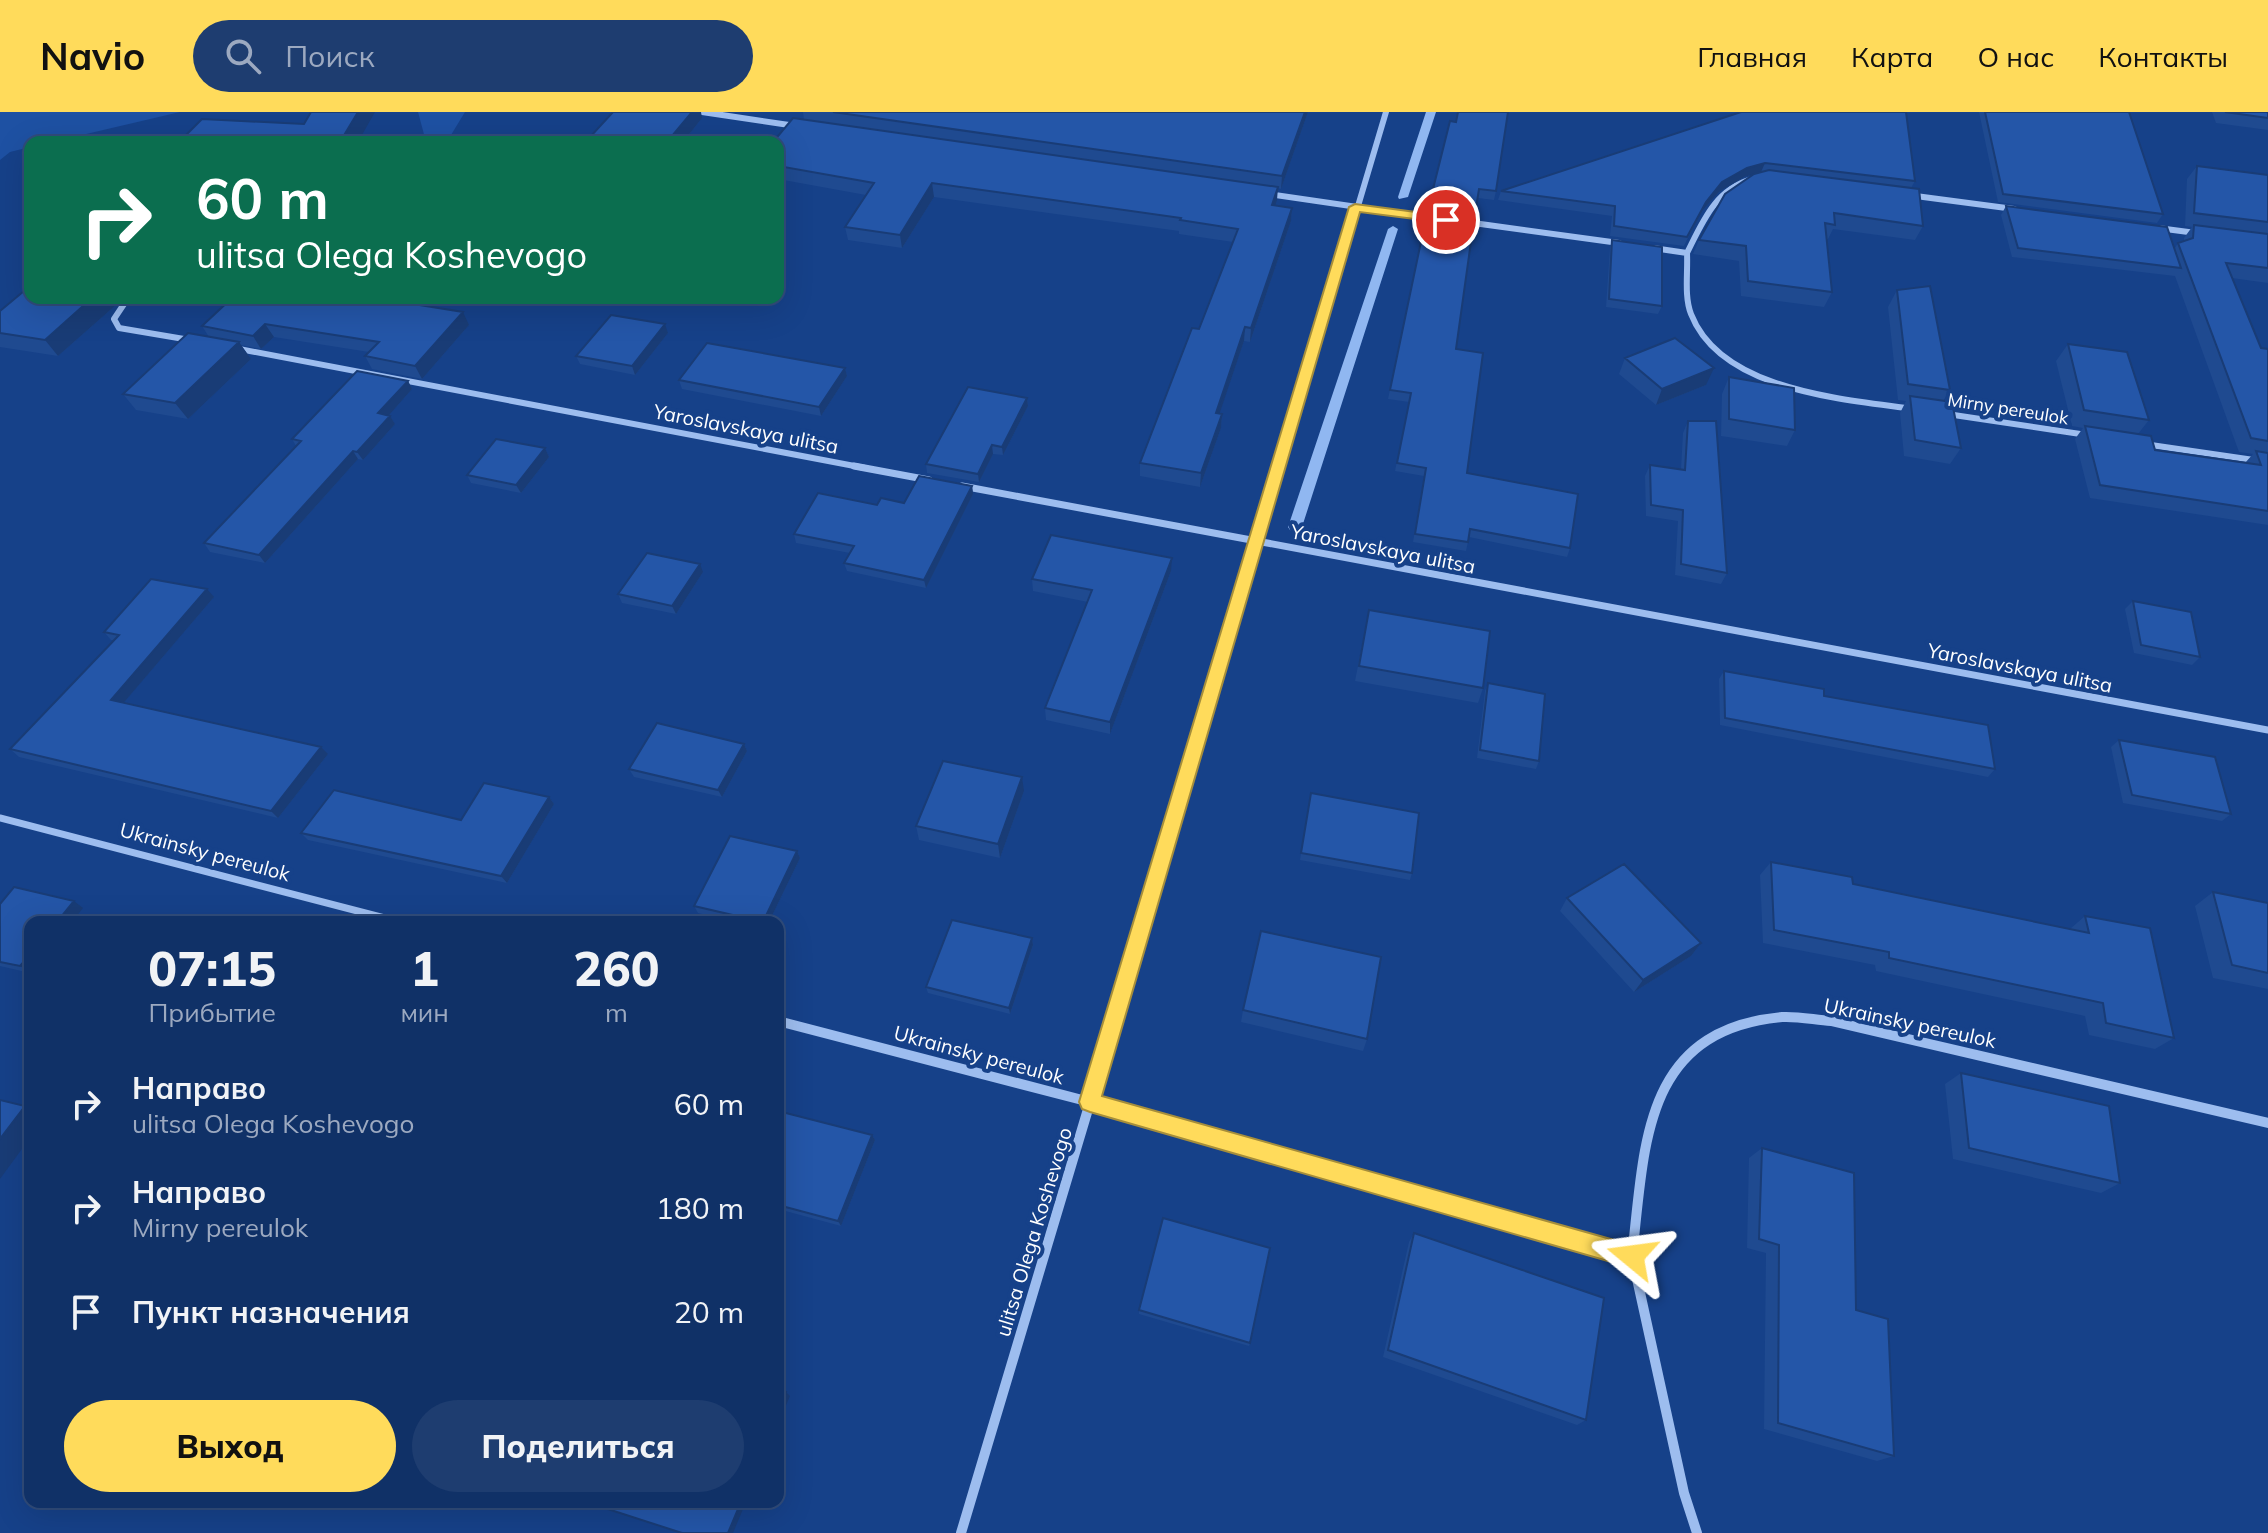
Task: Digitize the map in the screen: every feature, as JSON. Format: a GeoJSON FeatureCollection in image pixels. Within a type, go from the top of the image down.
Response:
{"type":"FeatureCollection","features":[{"type":"Feature","properties":{"kind":"street"},"geometry":{"type":"LineString","coordinates":[[702,112],[748,115],[808,128]]}},
{"type":"Feature","properties":{"kind":"street","name":"ulitsa Olega Koshevogo"},"geometry":{"type":"LineString","coordinates":[[961,1533],[1355,207],[1386,112]]}},
{"type":"Feature","properties":{"kind":"street"},"geometry":{"type":"LineString","coordinates":[[1640,246],[1687,253],[1716,198],[1726,188],[1741,181],[1762,178]]}},
{"type":"Feature","properties":{"kind":"street"},"geometry":{"type":"LineString","coordinates":[[1262,193],[1434,218]]}},
{"type":"Feature","properties":{"kind":"street"},"geometry":{"type":"LineString","coordinates":[[1894,193],[2018,210]]}},
{"type":"Feature","properties":{"kind":"street"},"geometry":{"type":"LineString","coordinates":[[1450,220],[1624,244]]}},
{"type":"Feature","properties":{"kind":"street"},"geometry":{"type":"LineString","coordinates":[[2143,226],[2206,234]]}},
{"type":"Feature","properties":{"kind":"street","name":"Mirny pereulok"},"geometry":{"type":"LineString","coordinates":[[1687,253],[1690,314],[1700,334],[1720,354],[1747,372],[1817,394],[1926,410]]}},
{"type":"Feature","properties":{"kind":"street"},"geometry":{"type":"LineString","coordinates":[[124,304],[114,319],[119,328],[196,341]]}},
{"type":"Feature","properties":{"kind":"street","name":"Yaroslavskaya ulitsa"},"geometry":{"type":"LineString","coordinates":[[227,347],[944,483]]}},
{"type":"Feature","properties":{"kind":"street","name":"Mirny pereulok"},"geometry":{"type":"LineString","coordinates":[[1941,413],[2097,436]]}},
{"type":"Feature","properties":{"kind":"street"},"geometry":{"type":"LineString","coordinates":[[2128,441],[2268,462]]}},
{"type":"Feature","properties":{"kind":"street","name":"Yaroslavskaya ulitsa"},"geometry":{"type":"LineString","coordinates":[[960,486],[2268,730]]}},
{"type":"Feature","properties":{"kind":"street","name":"Ukrainsky pereulok"},"geometry":{"type":"LineString","coordinates":[[0,818],[377,916]]}},
{"type":"Feature","properties":{"kind":"street","name":"Ukrainsky pereulok"},"geometry":{"type":"LineString","coordinates":[[784,1023],[1090,1102],[1632,1256],[1653,1109],[1671,1070],[1701,1042],[1739,1024],[1783,1017],[1831,1021],[2268,1123]]}},
{"type":"Feature","properties":{"kind":"street"},"geometry":{"type":"LineString","coordinates":[[1632,1256],[1684,1493],[1697,1533]]}},
{"type":"Feature","properties":{"kind":"shaded area"},"geometry":{"type":"Polygon","coordinates":[[[0,112],[180,112],[78,136],[24,136],[24,148],[10,152],[0,160],[0,112]]]}},
{"type":"Feature","properties":{"kind":"shaded area"},"geometry":{"type":"Polygon","coordinates":[[[418,112],[465,112],[451,135],[424,136],[418,112]]]}},
{"type":"Feature","properties":{"kind":"building"},"geometry":{"type":"Polygon","coordinates":[[[311,112],[358,112],[344,136],[185,136],[202,119],[304,124],[311,112]]]}},
{"type":"Feature","properties":{"kind":"building"},"geometry":{"type":"Polygon","coordinates":[[[613,112],[692,112],[672,136],[591,136],[613,112]]]}},
{"type":"Feature","properties":{"kind":"building"},"geometry":{"type":"Polygon","coordinates":[[[833,112],[1305,112],[1282,176],[833,112]]]}},
{"type":"Feature","properties":{"kind":"building"},"geometry":{"type":"Polygon","coordinates":[[[1458,112],[1508,112],[1496,191],[1479,189],[1476,208],[1430,201],[1450,121],[1456,122],[1458,112]]]}},
{"type":"Feature","properties":{"kind":"building"},"geometry":{"type":"Polygon","coordinates":[[[1741,112],[1906,112],[1915,181],[1765,163],[1747,168],[1722,182],[1706,202],[1687,237],[1614,226],[1615,206],[1501,191],[1741,112]]]}},
{"type":"Feature","properties":{"kind":"building"},"geometry":{"type":"Polygon","coordinates":[[[1985,112],[2129,112],[2163,214],[2003,194],[1985,112]]]}},
{"type":"Feature","properties":{"kind":"building"},"geometry":{"type":"Polygon","coordinates":[[[2225,112],[2268,112],[2268,118],[2225,112]]]}},
{"type":"Feature","properties":{"kind":"building"},"geometry":{"type":"Polygon","coordinates":[[[793,118],[1278,187],[1272,205],[1292,208],[1251,328],[1245,327],[1216,413],[1222,414],[1201,473],[1140,463],[1192,328],[1199,329],[1238,229],[1181,218],[932,183],[900,235],[845,227],[874,183],[784,167],[784,136],[778,136],[793,118]]]}},
{"type":"Feature","properties":{"kind":"building"},"geometry":{"type":"Polygon","coordinates":[[[2197,166],[2268,175],[2268,222],[2194,213],[2197,166]]]}},
{"type":"Feature","properties":{"kind":"building"},"geometry":{"type":"Polygon","coordinates":[[[1769,170],[1919,189],[1923,226],[1834,213],[1835,225],[1825,223],[1832,292],[1748,281],[1746,246],[1699,240],[1725,194],[1754,174],[1769,170]]]}},
{"type":"Feature","properties":{"kind":"building"},"geometry":{"type":"Polygon","coordinates":[[[2006,206],[2167,227],[2181,268],[2018,248],[2006,206]]]}},
{"type":"Feature","properties":{"kind":"building"},"geometry":{"type":"Polygon","coordinates":[[[1427,213],[1474,220],[1456,349],[1483,353],[1467,473],[1578,494],[1570,548],[1470,529],[1468,542],[1415,534],[1426,468],[1397,463],[1411,393],[1390,390],[1427,213]]]}},
{"type":"Feature","properties":{"kind":"building"},"geometry":{"type":"Polygon","coordinates":[[[2194,225],[2268,234],[2268,268],[2226,263],[2261,348],[2268,349],[2268,441],[2251,438],[2178,243],[2193,238],[2194,225]]]}},
{"type":"Feature","properties":{"kind":"building"},"geometry":{"type":"Polygon","coordinates":[[[1612,240],[1662,247],[1662,306],[1609,299],[1612,240]]]}},
{"type":"Feature","properties":{"kind":"building"},"geometry":{"type":"Polygon","coordinates":[[[1930,286],[1950,390],[1908,384],[1897,290],[1930,286]]]}},
{"type":"Feature","properties":{"kind":"building"},"geometry":{"type":"Polygon","coordinates":[[[24,291],[24,304],[85,304],[45,340],[0,333],[0,311],[24,291]]]}},
{"type":"Feature","properties":{"kind":"building"},"geometry":{"type":"Polygon","coordinates":[[[226,304],[413,304],[463,312],[415,366],[365,356],[379,342],[265,324],[253,336],[202,326],[226,304]]]}},
{"type":"Feature","properties":{"kind":"building"},"geometry":{"type":"Polygon","coordinates":[[[611,315],[665,324],[632,366],[576,356],[611,315]]]}},
{"type":"Feature","properties":{"kind":"building"},"geometry":{"type":"Polygon","coordinates":[[[188,333],[239,342],[175,403],[123,394],[188,333]]]}},
{"type":"Feature","properties":{"kind":"building"},"geometry":{"type":"Polygon","coordinates":[[[1675,338],[1714,368],[1662,389],[1625,358],[1675,338]]]}},
{"type":"Feature","properties":{"kind":"building"},"geometry":{"type":"Polygon","coordinates":[[[707,343],[845,368],[819,407],[679,380],[707,343]]]}},
{"type":"Feature","properties":{"kind":"building"},"geometry":{"type":"Polygon","coordinates":[[[2068,344],[2127,352],[2149,420],[2084,410],[2068,344]]]}},
{"type":"Feature","properties":{"kind":"building"},"geometry":{"type":"Polygon","coordinates":[[[357,371],[408,381],[378,413],[390,416],[357,452],[353,451],[259,555],[204,543],[301,441],[292,439],[357,371]]]}},
{"type":"Feature","properties":{"kind":"building"},"geometry":{"type":"Polygon","coordinates":[[[1729,377],[1794,388],[1795,430],[1729,419],[1729,377]]]}},
{"type":"Feature","properties":{"kind":"building"},"geometry":{"type":"Polygon","coordinates":[[[968,387],[1027,398],[1002,447],[992,445],[978,474],[926,464],[968,387]]]}},
{"type":"Feature","properties":{"kind":"building"},"geometry":{"type":"Polygon","coordinates":[[[1910,396],[1952,402],[1961,448],[1915,440],[1910,396]]]}},
{"type":"Feature","properties":{"kind":"building"},"geometry":{"type":"Polygon","coordinates":[[[1688,421],[1716,421],[1727,573],[1681,564],[1683,510],[1651,505],[1650,465],[1685,470],[1688,421]]]}},
{"type":"Feature","properties":{"kind":"building"},"geometry":{"type":"Polygon","coordinates":[[[2085,426],[2151,436],[2155,450],[2261,465],[2256,451],[2268,453],[2268,511],[2100,485],[2085,426]]]}},
{"type":"Feature","properties":{"kind":"building"},"geometry":{"type":"Polygon","coordinates":[[[496,439],[545,448],[516,485],[467,475],[496,439]]]}},
{"type":"Feature","properties":{"kind":"building"},"geometry":{"type":"Polygon","coordinates":[[[919,476],[972,486],[924,580],[844,563],[854,546],[794,534],[818,493],[877,505],[881,498],[904,503],[919,476]]]}},
{"type":"Feature","properties":{"kind":"building"},"geometry":{"type":"Polygon","coordinates":[[[1051,535],[1172,558],[1110,722],[1045,708],[1092,590],[1032,579],[1051,535]]]}},
{"type":"Feature","properties":{"kind":"building"},"geometry":{"type":"Polygon","coordinates":[[[647,553],[700,564],[672,606],[618,594],[647,553]]]}},
{"type":"Feature","properties":{"kind":"building"},"geometry":{"type":"Polygon","coordinates":[[[151,579],[207,589],[111,700],[321,747],[271,811],[10,749],[119,635],[104,632],[151,579]]]}},
{"type":"Feature","properties":{"kind":"building"},"geometry":{"type":"Polygon","coordinates":[[[2133,601],[2191,612],[2200,657],[2141,645],[2133,601]]]}},
{"type":"Feature","properties":{"kind":"building"},"geometry":{"type":"Polygon","coordinates":[[[1369,610],[1490,631],[1483,688],[1359,666],[1369,610]]]}},
{"type":"Feature","properties":{"kind":"building"},"geometry":{"type":"Polygon","coordinates":[[[1724,671],[1824,689],[1824,696],[1988,725],[1995,769],[1725,718],[1724,671]]]}},
{"type":"Feature","properties":{"kind":"building"},"geometry":{"type":"Polygon","coordinates":[[[1488,683],[1545,694],[1539,761],[1480,750],[1488,683]]]}},
{"type":"Feature","properties":{"kind":"building"},"geometry":{"type":"Polygon","coordinates":[[[657,723],[744,744],[718,790],[629,769],[657,723]]]}},
{"type":"Feature","properties":{"kind":"building"},"geometry":{"type":"Polygon","coordinates":[[[2119,740],[2215,757],[2231,814],[2132,795],[2119,740]]]}},
{"type":"Feature","properties":{"kind":"building"},"geometry":{"type":"Polygon","coordinates":[[[943,761],[1022,777],[998,844],[916,826],[943,761]]]}},
{"type":"Feature","properties":{"kind":"building"},"geometry":{"type":"Polygon","coordinates":[[[484,783],[549,797],[501,876],[301,833],[334,790],[461,820],[484,783]]]}},
{"type":"Feature","properties":{"kind":"building"},"geometry":{"type":"Polygon","coordinates":[[[1311,793],[1419,813],[1412,873],[1301,853],[1311,793]]]}},
{"type":"Feature","properties":{"kind":"building"},"geometry":{"type":"Polygon","coordinates":[[[730,836],[797,851],[766,916],[737,916],[694,906],[730,836]]]}},
{"type":"Feature","properties":{"kind":"building"},"geometry":{"type":"Polygon","coordinates":[[[1771,862],[1852,877],[1853,884],[2089,933],[2085,916],[2150,928],[2174,1038],[2106,1023],[2103,1003],[1889,958],[1889,952],[1774,930],[1771,862]]]}},
{"type":"Feature","properties":{"kind":"building"},"geometry":{"type":"Polygon","coordinates":[[[1624,864],[1701,943],[1643,980],[1567,898],[1624,864]]]}},
{"type":"Feature","properties":{"kind":"building"},"geometry":{"type":"Polygon","coordinates":[[[14,887],[74,901],[62,916],[24,916],[24,962],[20,966],[0,962],[0,904],[14,887]]]}},
{"type":"Feature","properties":{"kind":"building"},"geometry":{"type":"Polygon","coordinates":[[[2213,892],[2268,903],[2268,973],[2232,965],[2213,892]]]}},
{"type":"Feature","properties":{"kind":"building"},"geometry":{"type":"Polygon","coordinates":[[[952,920],[1032,938],[1009,1008],[926,987],[952,920]]]}},
{"type":"Feature","properties":{"kind":"building"},"geometry":{"type":"Polygon","coordinates":[[[1261,931],[1381,957],[1367,1039],[1243,1010],[1261,931]]]}},
{"type":"Feature","properties":{"kind":"building"},"geometry":{"type":"Polygon","coordinates":[[[1961,1073],[2109,1106],[2120,1183],[1969,1148],[1961,1073]]]}},
{"type":"Feature","properties":{"kind":"building"},"geometry":{"type":"Polygon","coordinates":[[[0,1100],[24,1106],[24,1107],[0,1139],[0,1100]]]}},
{"type":"Feature","properties":{"kind":"building"},"geometry":{"type":"Polygon","coordinates":[[[784,1113],[872,1135],[838,1221],[784,1207],[784,1113]]]}},
{"type":"Feature","properties":{"kind":"building"},"geometry":{"type":"Polygon","coordinates":[[[1762,1148],[1854,1173],[1856,1310],[1888,1319],[1894,1456],[1778,1423],[1779,1245],[1759,1239],[1762,1148]]]}},
{"type":"Feature","properties":{"kind":"building"},"geometry":{"type":"Polygon","coordinates":[[[1163,1218],[1270,1248],[1250,1343],[1139,1310],[1163,1218]]]}},
{"type":"Feature","properties":{"kind":"building"},"geometry":{"type":"Polygon","coordinates":[[[1414,1233],[1604,1298],[1586,1420],[1388,1350],[1414,1233]]]}},
{"type":"Feature","properties":{"kind":"building"},"geometry":{"type":"Polygon","coordinates":[[[605,1508],[738,1508],[728,1533],[682,1533],[605,1508]]]}},
{"type":"Feature","properties":{"kind":"waterway"},"geometry":{"type":"LineString","coordinates":[[1403,197],[1431,112]]}},
{"type":"Feature","properties":{"kind":"waterway"},"geometry":{"type":"LineString","coordinates":[[1295,527],[1393,229]]}},
{"type":"Feature","properties":{"kind":"route"},"geometry":{"type":"LineString","coordinates":[[1446,220],[1355,207],[1090,1102],[1632,1256]]}}]}
